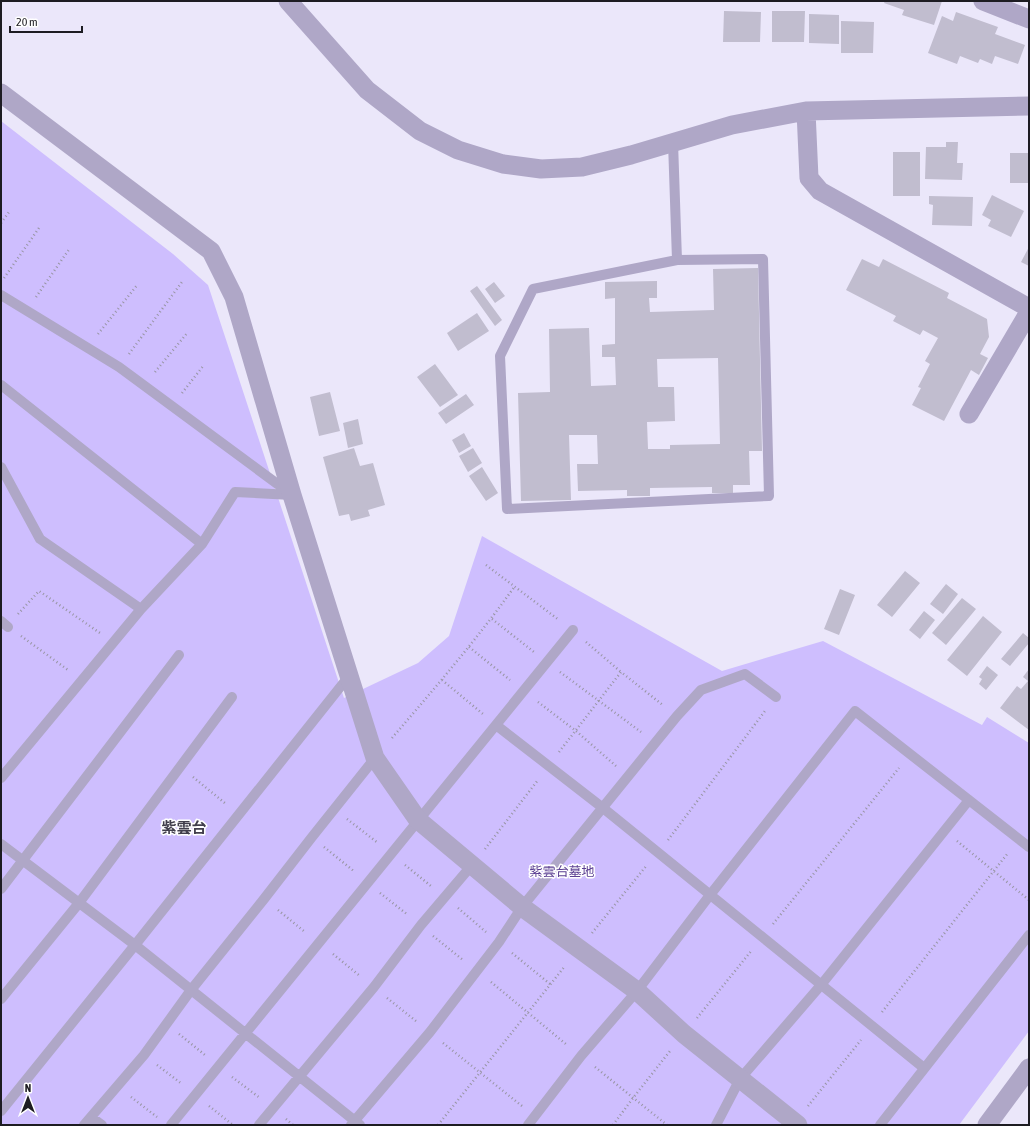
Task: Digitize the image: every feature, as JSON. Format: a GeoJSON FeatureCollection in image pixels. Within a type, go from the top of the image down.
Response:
{"type":"FeatureCollection","features":[{"type":"Feature","properties":{"kind":"street"},"geometry":{"type":"LineString","coordinates":[[288,1],[367,90],[420,131],[458,150],[503,164],[541,169],[582,167],[630,155],[732,125],[806,111],[1029,106]]}},
{"type":"Feature","properties":{"kind":"street"},"geometry":{"type":"LineString","coordinates":[[983,1],[1029,19]]}},
{"type":"Feature","properties":{"kind":"street"},"geometry":{"type":"LineString","coordinates":[[1,93],[211,251],[234,298],[292,495],[375,758],[418,820],[522,907],[637,991],[684,1034],[797,1124]]}},
{"type":"Feature","properties":{"kind":"street"},"geometry":{"type":"LineString","coordinates":[[806,111],[809,178],[820,191],[1029,308]]}},
{"type":"Feature","properties":{"kind":"street"},"geometry":{"type":"LineString","coordinates":[[970,414],[1029,312]]}},
{"type":"Feature","properties":{"kind":"street"},"geometry":{"type":"LineString","coordinates":[[987,1125],[1029,1068]]}},
{"type":"Feature","properties":{"kind":"lane"},"geometry":{"type":"LineString","coordinates":[[673,142],[678,260]]}},
{"type":"Feature","properties":{"kind":"lane"},"geometry":{"type":"LineString","coordinates":[[763,259],[768,496],[507,509],[500,356],[533,289],[678,260],[763,259]]}},
{"type":"Feature","properties":{"kind":"lane"},"geometry":{"type":"LineString","coordinates":[[1,295],[119,367],[292,495]]}},
{"type":"Feature","properties":{"kind":"lane"},"geometry":{"type":"LineString","coordinates":[[1,385],[202,544]]}},
{"type":"Feature","properties":{"kind":"lane"},"geometry":{"type":"LineString","coordinates":[[1,467],[40,539],[141,609]]}},
{"type":"Feature","properties":{"kind":"lane"},"geometry":{"type":"LineString","coordinates":[[1,778],[141,609],[202,544],[235,492],[292,495]]}},
{"type":"Feature","properties":{"kind":"lane"},"geometry":{"type":"LineString","coordinates":[[171,1125],[573,630]]}},
{"type":"Feature","properties":{"kind":"lane"},"geometry":{"type":"LineString","coordinates":[[1,889],[179,655]]}},
{"type":"Feature","properties":{"kind":"lane"},"geometry":{"type":"LineString","coordinates":[[1,844],[135,945],[299,1076],[355,1124],[430,1032],[499,942],[522,907],[677,716],[700,690],[745,674],[776,697]]}},
{"type":"Feature","properties":{"kind":"lane"},"geometry":{"type":"LineString","coordinates":[[1,1111],[349,676]]}},
{"type":"Feature","properties":{"kind":"lane"},"geometry":{"type":"LineString","coordinates":[[1,999],[79,903],[232,697]]}},
{"type":"Feature","properties":{"kind":"lane"},"geometry":{"type":"LineString","coordinates":[[528,1125],[581,1056],[637,991],[710,895],[855,711],[1029,847]]}},
{"type":"Feature","properties":{"kind":"lane"},"geometry":{"type":"LineString","coordinates":[[496,725],[603,808],[924,1068]]}},
{"type":"Feature","properties":{"kind":"lane"},"geometry":{"type":"LineString","coordinates":[[84,1125],[144,1055],[191,990],[375,758]]}},
{"type":"Feature","properties":{"kind":"lane"},"geometry":{"type":"LineString","coordinates":[[716,1125],[740,1078],[820,985],[969,800]]}},
{"type":"Feature","properties":{"kind":"lane"},"geometry":{"type":"LineString","coordinates":[[259,1125],[374,987],[421,925],[472,865]]}},
{"type":"Feature","properties":{"kind":"lane"},"geometry":{"type":"LineString","coordinates":[[880,1125],[1029,935]]}},
{"type":"Feature","properties":{"kind":"lane"},"geometry":{"type":"LineString","coordinates":[[91,1117],[102,1125]]}},
{"type":"Feature","properties":{"kind":"path"},"geometry":{"type":"LineString","coordinates":[[1,223],[9,212]]}},
{"type":"Feature","properties":{"kind":"path"},"geometry":{"type":"LineString","coordinates":[[1,282],[39,228]]}},
{"type":"Feature","properties":{"kind":"path"},"geometry":{"type":"LineString","coordinates":[[26,310],[70,248]]}},
{"type":"Feature","properties":{"kind":"path"},"geometry":{"type":"LineString","coordinates":[[119,367],[182,282]]}},
{"type":"Feature","properties":{"kind":"path"},"geometry":{"type":"LineString","coordinates":[[87,348],[138,284]]}},
{"type":"Feature","properties":{"kind":"path"},"geometry":{"type":"LineString","coordinates":[[144,386],[188,332]]}},
{"type":"Feature","properties":{"kind":"path"},"geometry":{"type":"LineString","coordinates":[[172,406],[204,366]]}},
{"type":"Feature","properties":{"kind":"path"},"geometry":{"type":"LineString","coordinates":[[486,565],[573,630],[621,672],[677,716]]}},
{"type":"Feature","properties":{"kind":"path"},"geometry":{"type":"LineString","coordinates":[[375,758],[492,619],[515,586]]}},
{"type":"Feature","properties":{"kind":"path"},"geometry":{"type":"LineString","coordinates":[[82,680],[4,624],[39,591],[114,642]]}},
{"type":"Feature","properties":{"kind":"path"},"geometry":{"type":"LineString","coordinates":[[492,619],[655,743]]}},
{"type":"Feature","properties":{"kind":"path"},"geometry":{"type":"LineString","coordinates":[[469,647],[523,691],[576,731],[628,777]]}},
{"type":"Feature","properties":{"kind":"path"},"geometry":{"type":"LineString","coordinates":[[472,865],[621,672]]}},
{"type":"Feature","properties":{"kind":"path"},"geometry":{"type":"LineString","coordinates":[[442,680],[496,725]]}},
{"type":"Feature","properties":{"kind":"path"},"geometry":{"type":"LineString","coordinates":[[438,1125],[579,948],[658,853],[776,697]]}},
{"type":"Feature","properties":{"kind":"path"},"geometry":{"type":"LineString","coordinates":[[613,1125],[684,1034],[902,764]]}},
{"type":"Feature","properties":{"kind":"path"},"geometry":{"type":"LineString","coordinates":[[180,767],[239,814]]}},
{"type":"Feature","properties":{"kind":"path"},"geometry":{"type":"LineString","coordinates":[[944,830],[1029,900]]}},
{"type":"Feature","properties":{"kind":"path"},"geometry":{"type":"LineString","coordinates":[[797,1124],[1019,839]]}},
{"type":"Feature","properties":{"kind":"path"},"geometry":{"type":"LineString","coordinates":[[264,899],[535,1116]]}},
{"type":"Feature","properties":{"kind":"path"},"geometry":{"type":"LineString","coordinates":[[118,1087],[160,1120]]}},
{"type":"Feature","properties":{"kind":"green space","name":"紫雲台墓地"},"geometry":{"type":"Polygon","coordinates":[[[1,121],[173,254],[208,285],[344,698],[418,663],[449,636],[482,536],[722,671],[823,641],[982,725],[987,717],[1029,743],[1029,1031],[959,1125],[1,1125],[1,121]]]}},
{"type":"Feature","properties":{"kind":"building"},"geometry":{"type":"Polygon","coordinates":[[[885,1],[942,1],[934,25],[902,15],[904,10],[884,3],[885,1]]]}},
{"type":"Feature","properties":{"kind":"building"},"geometry":{"type":"Polygon","coordinates":[[[724,11],[761,12],[760,42],[723,42],[724,11]]]}},
{"type":"Feature","properties":{"kind":"building"},"geometry":{"type":"Polygon","coordinates":[[[772,11],[805,11],[804,42],[772,42],[772,11]]]}},
{"type":"Feature","properties":{"kind":"building"},"geometry":{"type":"Polygon","coordinates":[[[956,12],[998,27],[995,34],[1025,45],[1018,64],[995,56],[992,64],[980,59],[978,63],[960,56],[957,64],[928,53],[942,16],[953,21],[956,12]]]}},
{"type":"Feature","properties":{"kind":"building"},"geometry":{"type":"Polygon","coordinates":[[[809,14],[839,15],[839,44],[809,43],[809,14]]]}},
{"type":"Feature","properties":{"kind":"building"},"geometry":{"type":"Polygon","coordinates":[[[841,21],[874,22],[873,53],[841,53],[841,21]]]}},
{"type":"Feature","properties":{"kind":"building"},"geometry":{"type":"Polygon","coordinates":[[[946,142],[958,142],[957,163],[963,163],[962,180],[925,179],[926,147],[946,147],[946,142]]]}},
{"type":"Feature","properties":{"kind":"building"},"geometry":{"type":"Polygon","coordinates":[[[893,152],[920,152],[920,196],[893,196],[893,152]]]}},
{"type":"Feature","properties":{"kind":"building"},"geometry":{"type":"Polygon","coordinates":[[[1010,153],[1029,153],[1029,183],[1010,183],[1010,153]]]}},
{"type":"Feature","properties":{"kind":"building"},"geometry":{"type":"Polygon","coordinates":[[[992,195],[1024,211],[1011,237],[988,226],[991,220],[982,215],[992,195]]]}},
{"type":"Feature","properties":{"kind":"building"},"geometry":{"type":"Polygon","coordinates":[[[929,196],[973,197],[972,226],[932,225],[933,205],[929,204],[929,196]]]}},
{"type":"Feature","properties":{"kind":"building"},"geometry":{"type":"Polygon","coordinates":[[[1029,247],[1029,266],[1021,262],[1029,247]]]}},
{"type":"Feature","properties":{"kind":"building"},"geometry":{"type":"Polygon","coordinates":[[[862,259],[879,267],[883,259],[949,293],[947,298],[987,319],[989,337],[980,354],[988,358],[979,375],[971,370],[944,421],[912,405],[921,388],[918,387],[930,364],[925,361],[938,338],[923,330],[920,335],[893,321],[896,316],[846,290],[862,259]]]}},
{"type":"Feature","properties":{"kind":"building"},"geometry":{"type":"Polygon","coordinates":[[[758,268],[762,451],[749,451],[750,485],[733,485],[733,493],[712,493],[712,487],[650,488],[650,496],[627,496],[627,490],[578,491],[577,464],[598,464],[597,435],[569,435],[571,500],[521,501],[518,393],[550,392],[549,329],[589,328],[591,386],[616,385],[615,357],[602,357],[602,345],[615,344],[615,298],[605,299],[605,282],[657,281],[657,298],[649,298],[650,312],[714,310],[713,269],[758,268]],[[718,358],[657,359],[658,387],[674,387],[675,421],[647,422],[648,449],[670,449],[670,445],[720,444],[718,358]]]}},
{"type":"Feature","properties":{"kind":"building"},"geometry":{"type":"Polygon","coordinates":[[[494,282],[505,296],[495,303],[485,289],[494,282]]]}},
{"type":"Feature","properties":{"kind":"building"},"geometry":{"type":"Polygon","coordinates":[[[477,286],[502,320],[495,326],[470,291],[477,286]]]}},
{"type":"Feature","properties":{"kind":"building"},"geometry":{"type":"Polygon","coordinates":[[[477,313],[489,331],[458,351],[447,333],[477,313]]]}},
{"type":"Feature","properties":{"kind":"building"},"geometry":{"type":"Polygon","coordinates":[[[435,364],[458,395],[440,407],[417,377],[435,364]]]}},
{"type":"Feature","properties":{"kind":"building"},"geometry":{"type":"Polygon","coordinates":[[[330,392],[340,431],[319,436],[310,397],[330,392]]]}},
{"type":"Feature","properties":{"kind":"building"},"geometry":{"type":"Polygon","coordinates":[[[466,394],[474,405],[446,424],[438,413],[466,394]]]}},
{"type":"Feature","properties":{"kind":"building"},"geometry":{"type":"Polygon","coordinates":[[[358,419],[363,444],[348,448],[343,423],[358,419]]]}},
{"type":"Feature","properties":{"kind":"building"},"geometry":{"type":"Polygon","coordinates":[[[464,433],[471,446],[459,453],[452,440],[464,433]]]}},
{"type":"Feature","properties":{"kind":"building"},"geometry":{"type":"Polygon","coordinates":[[[354,448],[360,466],[373,463],[385,505],[368,510],[370,516],[351,521],[349,514],[339,516],[323,457],[354,448]]]}},
{"type":"Feature","properties":{"kind":"building"},"geometry":{"type":"Polygon","coordinates":[[[473,448],[482,463],[468,472],[459,456],[473,448]]]}},
{"type":"Feature","properties":{"kind":"building"},"geometry":{"type":"Polygon","coordinates":[[[482,467],[498,493],[486,501],[469,476],[482,467]]]}},
{"type":"Feature","properties":{"kind":"building"},"geometry":{"type":"Polygon","coordinates":[[[905,571],[920,583],[892,617],[877,605],[905,571]]]}},
{"type":"Feature","properties":{"kind":"building"},"geometry":{"type":"Polygon","coordinates":[[[946,584],[958,594],[943,614],[930,604],[946,584]]]}},
{"type":"Feature","properties":{"kind":"building"},"geometry":{"type":"Polygon","coordinates":[[[840,589],[855,595],[839,635],[824,629],[840,589]]]}},
{"type":"Feature","properties":{"kind":"building"},"geometry":{"type":"Polygon","coordinates":[[[962,598],[976,609],[946,645],[932,633],[962,598]]]}},
{"type":"Feature","properties":{"kind":"building"},"geometry":{"type":"Polygon","coordinates":[[[924,611],[935,620],[920,639],[909,630],[924,611]]]}},
{"type":"Feature","properties":{"kind":"building"},"geometry":{"type":"Polygon","coordinates":[[[983,616],[1002,632],[967,676],[947,660],[983,616]]]}},
{"type":"Feature","properties":{"kind":"building"},"geometry":{"type":"Polygon","coordinates":[[[1023,633],[1029,638],[1029,643],[1010,666],[1001,659],[1023,633]]]}},
{"type":"Feature","properties":{"kind":"building"},"geometry":{"type":"Polygon","coordinates":[[[987,666],[998,675],[986,690],[979,684],[982,679],[979,677],[987,666]]]}},
{"type":"Feature","properties":{"kind":"building"},"geometry":{"type":"Polygon","coordinates":[[[1029,669],[1029,730],[1000,708],[1017,686],[1021,689],[1028,681],[1023,677],[1029,669]]]}},
{"type":"Feature","properties":{"kind":"district","name":"紫雲台"},"geometry":{"type":"Point","coordinates":[184,828]}}]}
